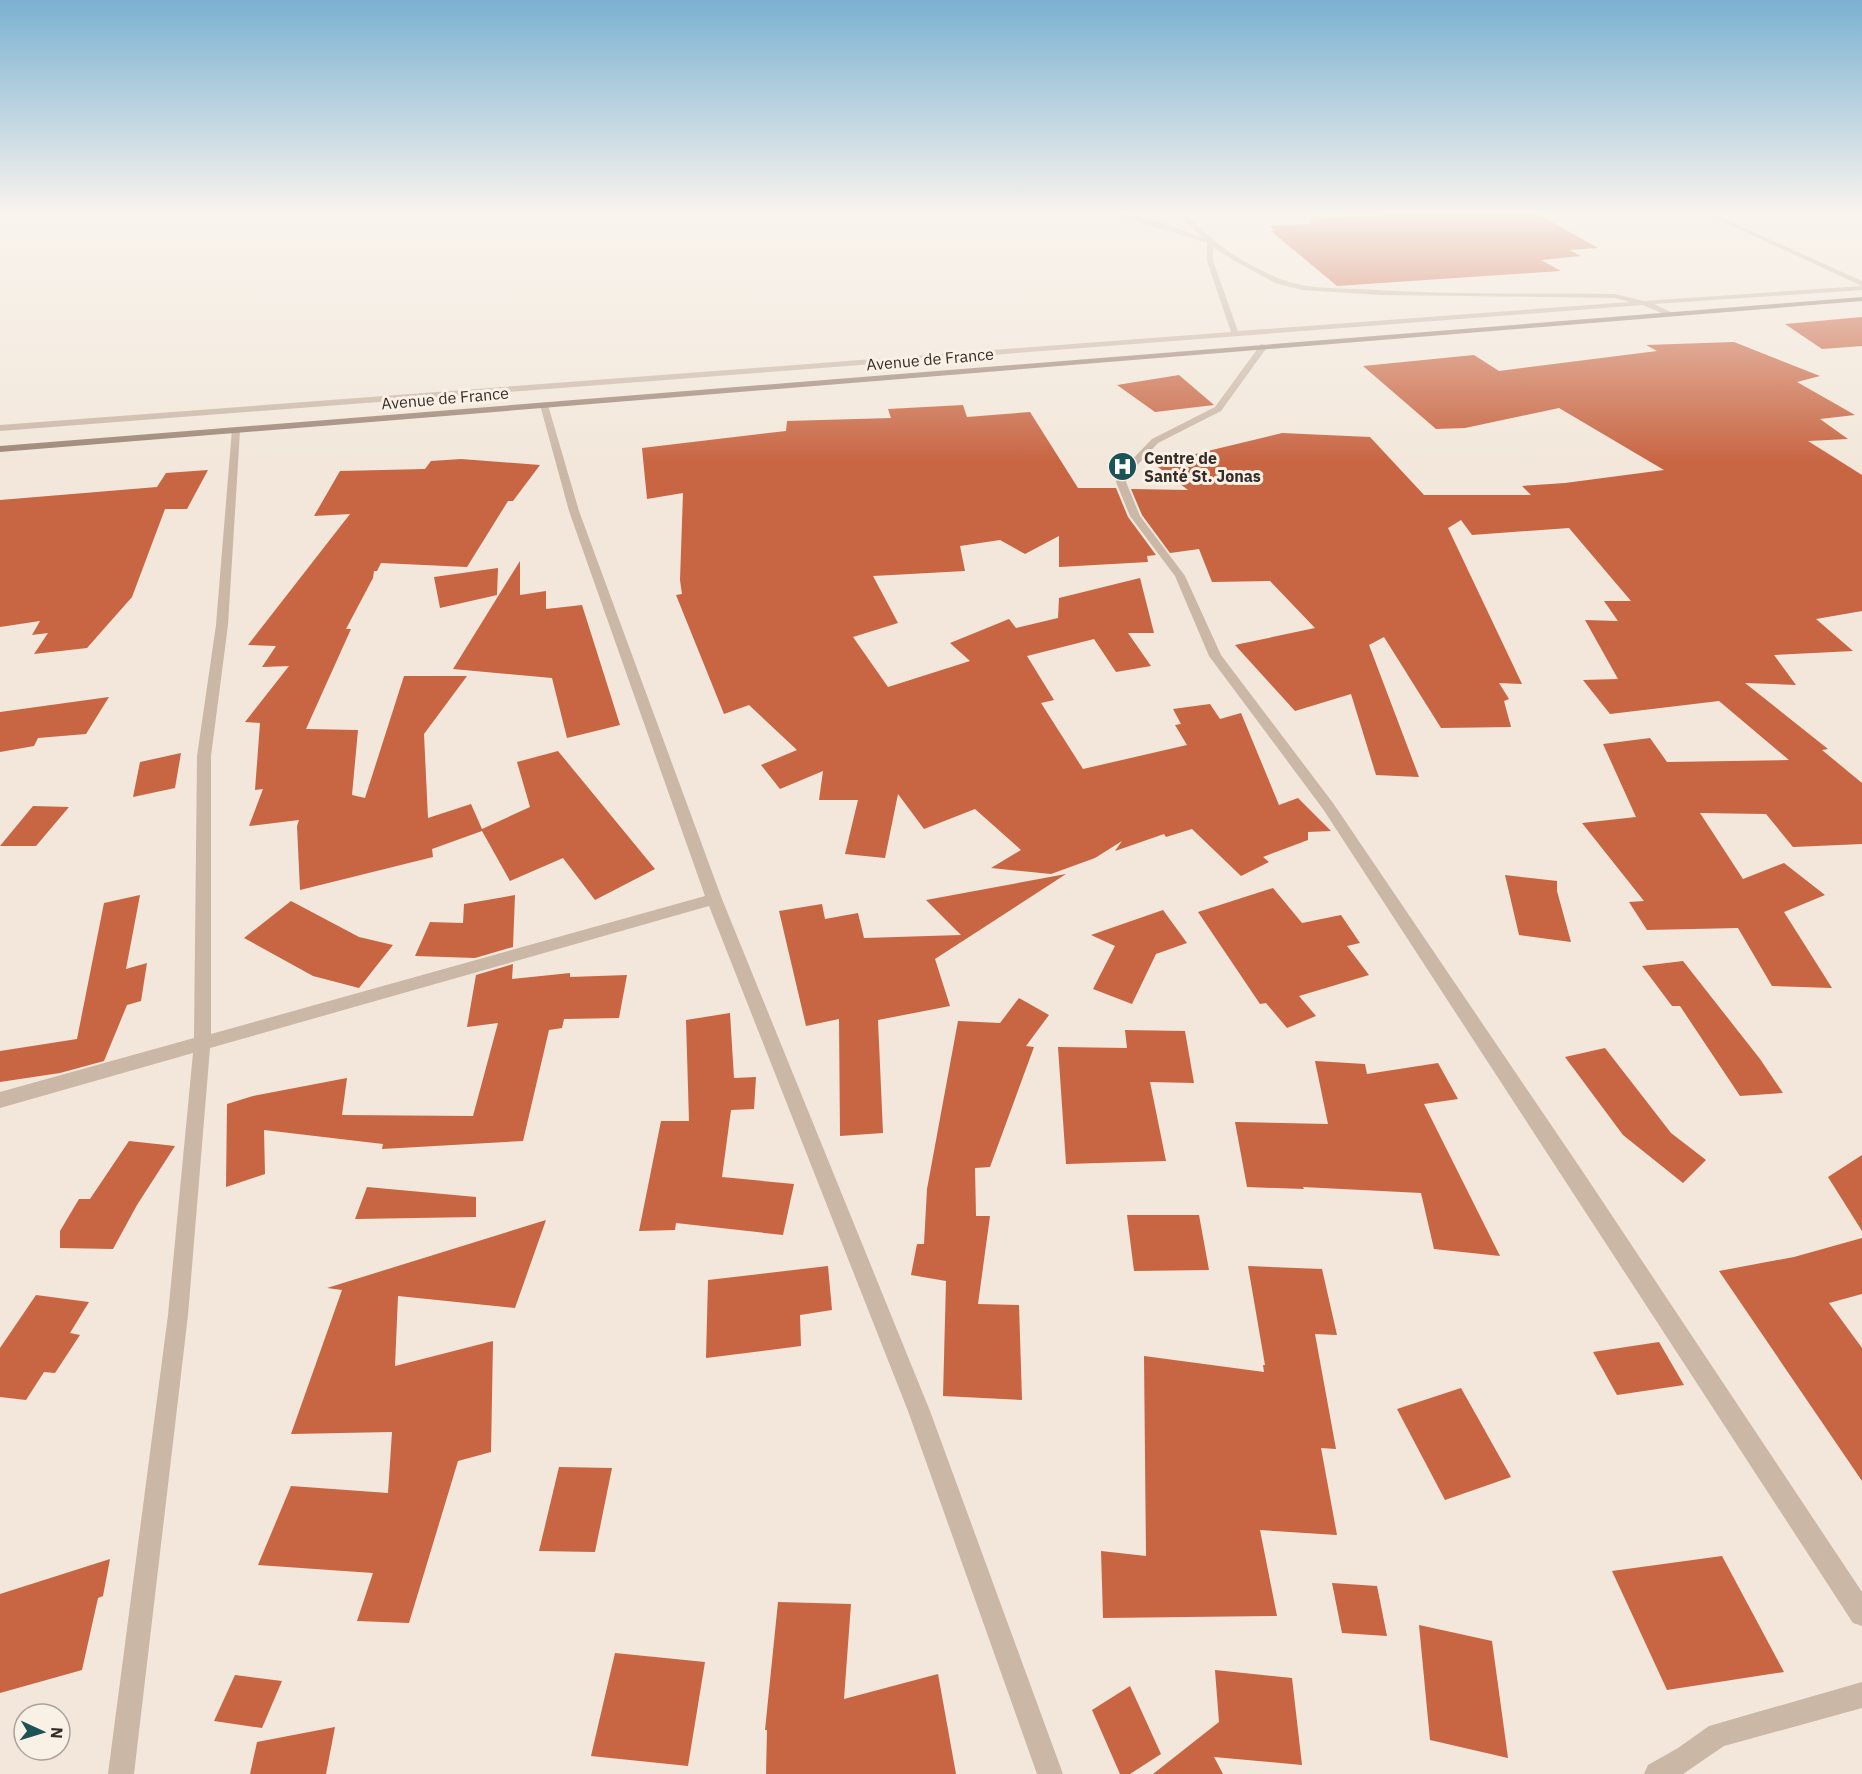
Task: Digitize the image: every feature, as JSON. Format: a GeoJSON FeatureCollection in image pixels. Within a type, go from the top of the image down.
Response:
{"type":"FeatureCollection","features":[{"type":"Feature","properties":{"kind":"main road","name":"Avenue de France"},"geometry":{"type":"LineString","coordinates":[[0,449],[1862,299]]}},
{"type":"Feature","properties":{"kind":"street"},"geometry":{"type":"LineString","coordinates":[[1223,298],[1235,333]]}},
{"type":"Feature","properties":{"kind":"street"},"geometry":{"type":"LineString","coordinates":[[1623,298],[1645,303],[1668,314]]}},
{"type":"Feature","properties":{"kind":"street"},"geometry":{"type":"LineString","coordinates":[[0,428],[1712,298]]}},
{"type":"Feature","properties":{"kind":"street"},"geometry":{"type":"LineString","coordinates":[[1264,346],[1218,409],[1155,441],[1122,476],[1121,482],[1135,516],[1180,576],[1219,662],[1328,806],[1578,1180],[1862,1614]]}},
{"type":"Feature","properties":{"kind":"street"},"geometry":{"type":"LineString","coordinates":[[544,405],[574,511],[714,899],[919,1411],[1050,1774]]}},
{"type":"Feature","properties":{"kind":"street"},"geometry":{"type":"LineString","coordinates":[[121,1774],[178,1315],[202,1044],[204,756],[222,625],[235,431]]}},
{"type":"Feature","properties":{"kind":"street"},"geometry":{"type":"LineString","coordinates":[[0,1100],[714,899]]}},
{"type":"Feature","properties":{"kind":"street"},"geometry":{"type":"LineString","coordinates":[[1658,1774],[1718,1735],[1862,1695]]}},
{"type":"Feature","properties":{"kind":"building"},"geometry":{"type":"Polygon","coordinates":[[[1862,317],[1862,346],[1822,349],[1785,324],[1862,317]]]}},
{"type":"Feature","properties":{"kind":"building"},"geometry":{"type":"Polygon","coordinates":[[[1734,342],[1820,376],[1797,382],[1855,415],[1820,419],[1848,439],[1808,441],[1862,475],[1862,611],[1816,619],[1853,651],[1774,655],[1796,685],[1745,683],[1828,749],[1822,750],[1862,783],[1862,844],[1793,847],[1766,814],[1700,813],[1743,879],[1784,863],[1825,895],[1784,912],[1832,988],[1772,986],[1738,928],[1647,930],[1629,902],[1644,901],[1582,823],[1636,817],[1603,744],[1650,738],[1667,762],[1789,760],[1719,701],[1610,714],[1583,680],[1618,679],[1585,620],[1618,621],[1604,601],[1631,601],[1569,528],[1472,535],[1461,520],[1448,528],[1522,684],[1499,683],[1509,699],[1504,701],[1511,727],[1441,728],[1384,637],[1369,645],[1419,777],[1376,775],[1351,694],[1295,711],[1235,645],[1315,628],[1270,581],[1212,582],[1199,549],[1170,553],[1142,515],[1131,489],[1188,490],[1154,464],[1282,433],[1370,437],[1424,495],[1531,495],[1522,486],[1565,483],[1664,470],[1559,408],[1465,428],[1436,429],[1363,366],[1474,355],[1499,371],[1657,351],[1646,345],[1734,342]]]}},
{"type":"Feature","properties":{"kind":"building"},"geometry":{"type":"Polygon","coordinates":[[[1179,375],[1214,405],[1155,412],[1117,385],[1179,375]]]}},
{"type":"Feature","properties":{"kind":"building"},"geometry":{"type":"Polygon","coordinates":[[[963,405],[967,417],[1030,412],[1078,488],[1116,488],[1128,517],[1156,555],[1147,556],[1148,562],[1059,567],[1059,536],[1025,554],[1000,540],[960,546],[965,571],[873,576],[898,623],[853,637],[888,687],[970,661],[950,643],[1009,619],[1016,628],[1058,618],[1059,598],[1140,578],[1154,633],[1128,633],[1151,666],[1116,672],[1094,639],[1027,656],[1054,700],[1041,703],[1083,769],[1187,745],[1175,725],[1181,724],[1173,709],[1210,704],[1220,719],[1241,713],[1279,805],[1298,798],[1331,831],[1308,832],[1308,840],[1263,857],[1269,862],[1241,876],[1192,829],[1166,837],[1164,834],[1115,851],[1122,841],[1095,858],[1051,874],[991,868],[1021,850],[975,809],[924,829],[898,794],[885,858],[845,854],[858,800],[819,800],[823,771],[780,789],[761,765],[797,750],[749,705],[724,714],[676,595],[682,594],[680,580],[683,493],[647,499],[642,448],[786,431],[787,421],[891,418],[888,409],[963,405]]]}},
{"type":"Feature","properties":{"kind":"building"},"geometry":{"type":"Polygon","coordinates":[[[461,459],[540,465],[513,501],[508,501],[467,567],[381,563],[377,571],[374,571],[373,578],[346,629],[351,629],[306,729],[358,730],[352,795],[365,798],[404,676],[467,676],[424,734],[428,818],[471,804],[482,829],[530,807],[517,762],[558,751],[655,869],[595,900],[563,858],[510,881],[482,831],[432,849],[433,857],[300,890],[297,826],[299,820],[249,826],[263,789],[255,790],[260,723],[245,722],[289,666],[262,667],[276,646],[248,645],[350,514],[314,516],[340,471],[425,469],[431,461],[461,459]]]}},
{"type":"Feature","properties":{"kind":"building"},"geometry":{"type":"Polygon","coordinates":[[[208,470],[187,509],[165,509],[132,597],[87,648],[34,654],[48,633],[32,635],[40,621],[0,627],[0,500],[157,487],[166,473],[208,470]]]}},
{"type":"Feature","properties":{"kind":"building"},"geometry":{"type":"Polygon","coordinates":[[[520,561],[520,595],[546,591],[546,609],[582,605],[620,725],[567,738],[552,678],[453,669],[520,561]]]}},
{"type":"Feature","properties":{"kind":"building"},"geometry":{"type":"Polygon","coordinates":[[[498,568],[497,595],[440,608],[434,577],[498,568]]]}},
{"type":"Feature","properties":{"kind":"building"},"geometry":{"type":"Polygon","coordinates":[[[109,697],[86,734],[38,738],[34,746],[0,752],[0,712],[109,697]]]}},
{"type":"Feature","properties":{"kind":"building"},"geometry":{"type":"Polygon","coordinates":[[[181,753],[175,788],[133,797],[140,762],[181,753]]]}},
{"type":"Feature","properties":{"kind":"building"},"geometry":{"type":"Polygon","coordinates":[[[33,806],[69,807],[36,846],[0,846],[33,806]]]}},
{"type":"Feature","properties":{"kind":"building"},"geometry":{"type":"Polygon","coordinates":[[[1066,874],[935,959],[950,1006],[878,1020],[883,1133],[840,1136],[839,1019],[806,1026],[779,911],[822,904],[825,919],[858,913],[864,938],[961,935],[926,900],[1066,874]]]}},
{"type":"Feature","properties":{"kind":"building"},"geometry":{"type":"Polygon","coordinates":[[[1505,875],[1557,881],[1557,891],[1571,942],[1519,935],[1505,875]]]}},
{"type":"Feature","properties":{"kind":"building"},"geometry":{"type":"Polygon","coordinates":[[[1273,888],[1302,923],[1341,915],[1360,943],[1347,946],[1369,975],[1299,996],[1316,1016],[1287,1028],[1266,1003],[1260,1004],[1198,912],[1273,888]]]}},
{"type":"Feature","properties":{"kind":"building"},"geometry":{"type":"Polygon","coordinates":[[[140,895],[126,969],[147,963],[141,1001],[127,1005],[104,1061],[60,1073],[0,1082],[0,1051],[77,1039],[104,903],[140,895]]]}},
{"type":"Feature","properties":{"kind":"building"},"geometry":{"type":"Polygon","coordinates":[[[515,895],[513,947],[475,958],[415,956],[430,922],[463,923],[464,904],[515,895]]]}},
{"type":"Feature","properties":{"kind":"building"},"geometry":{"type":"Polygon","coordinates":[[[291,901],[359,937],[393,945],[359,988],[313,976],[244,938],[291,901]]]}},
{"type":"Feature","properties":{"kind":"building"},"geometry":{"type":"Polygon","coordinates":[[[1163,910],[1187,943],[1156,954],[1132,1004],[1093,989],[1115,946],[1091,935],[1163,910]]]}},
{"type":"Feature","properties":{"kind":"building"},"geometry":{"type":"Polygon","coordinates":[[[1683,961],[1760,1059],[1783,1093],[1740,1096],[1680,1006],[1672,1006],[1642,966],[1683,961]]]}},
{"type":"Feature","properties":{"kind":"building"},"geometry":{"type":"Polygon","coordinates":[[[513,964],[512,979],[570,973],[570,977],[627,975],[619,1018],[564,1019],[562,1028],[549,1030],[523,1141],[382,1149],[383,1144],[264,1130],[265,1174],[226,1187],[227,1104],[253,1096],[347,1078],[342,1115],[473,1116],[498,1023],[467,1027],[476,975],[513,964]]]}},
{"type":"Feature","properties":{"kind":"building"},"geometry":{"type":"Polygon","coordinates":[[[1019,998],[1049,1015],[1026,1046],[1034,1047],[990,1167],[975,1168],[976,1216],[990,1216],[978,1304],[1019,1305],[1022,1400],[943,1396],[946,1281],[911,1275],[917,1244],[924,1244],[927,1189],[958,1021],[1000,1023],[1019,998]]]}},
{"type":"Feature","properties":{"kind":"building"},"geometry":{"type":"Polygon","coordinates":[[[730,1013],[734,1078],[756,1077],[754,1109],[731,1110],[722,1177],[794,1184],[783,1235],[676,1223],[675,1230],[639,1231],[661,1121],[689,1121],[686,1020],[730,1013]]]}},
{"type":"Feature","properties":{"kind":"building"},"geometry":{"type":"Polygon","coordinates":[[[1125,1030],[1185,1031],[1194,1083],[1150,1082],[1166,1161],[1066,1164],[1058,1047],[1127,1048],[1125,1030]]]}},
{"type":"Feature","properties":{"kind":"building"},"geometry":{"type":"Polygon","coordinates":[[[1605,1048],[1671,1133],[1706,1160],[1683,1183],[1623,1135],[1565,1057],[1605,1048]]]}},
{"type":"Feature","properties":{"kind":"building"},"geometry":{"type":"Polygon","coordinates":[[[1315,1061],[1365,1064],[1367,1074],[1438,1063],[1458,1099],[1424,1104],[1500,1256],[1434,1249],[1421,1193],[1303,1187],[1304,1189],[1247,1187],[1235,1122],[1328,1124],[1315,1061]]]}},
{"type":"Feature","properties":{"kind":"building"},"geometry":{"type":"Polygon","coordinates":[[[129,1141],[175,1146],[137,1205],[113,1249],[60,1248],[60,1231],[79,1199],[90,1199],[129,1141]]]}},
{"type":"Feature","properties":{"kind":"building"},"geometry":{"type":"Polygon","coordinates":[[[1862,1155],[1862,1231],[1828,1177],[1862,1155]]]}},
{"type":"Feature","properties":{"kind":"building"},"geometry":{"type":"Polygon","coordinates":[[[367,1187],[476,1197],[476,1217],[355,1219],[367,1187]]]}},
{"type":"Feature","properties":{"kind":"building"},"geometry":{"type":"Polygon","coordinates":[[[1127,1215],[1199,1215],[1209,1270],[1134,1271],[1127,1215]]]}},
{"type":"Feature","properties":{"kind":"building"},"geometry":{"type":"Polygon","coordinates":[[[546,1220],[515,1308],[398,1296],[395,1366],[493,1341],[491,1452],[458,1461],[409,1623],[357,1621],[373,1573],[258,1565],[291,1486],[388,1493],[392,1432],[291,1434],[342,1290],[327,1288],[546,1220]]]}},
{"type":"Feature","properties":{"kind":"building"},"geometry":{"type":"Polygon","coordinates":[[[1862,1238],[1862,1294],[1829,1303],[1862,1348],[1862,1481],[1719,1271],[1794,1257],[1862,1238]]]}},
{"type":"Feature","properties":{"kind":"building"},"geometry":{"type":"Polygon","coordinates":[[[828,1266],[832,1310],[800,1315],[801,1346],[706,1358],[708,1280],[828,1266]]]}},
{"type":"Feature","properties":{"kind":"building"},"geometry":{"type":"Polygon","coordinates":[[[1248,1266],[1322,1269],[1337,1335],[1315,1334],[1336,1449],[1321,1448],[1337,1535],[1260,1530],[1277,1616],[1103,1618],[1101,1551],[1146,1556],[1144,1356],[1264,1372],[1263,1365],[1265,1365],[1248,1266]]]}},
{"type":"Feature","properties":{"kind":"building"},"geometry":{"type":"Polygon","coordinates":[[[36,1295],[89,1302],[70,1333],[80,1335],[55,1373],[44,1372],[26,1400],[0,1397],[0,1348],[36,1295]]]}},
{"type":"Feature","properties":{"kind":"building"},"geometry":{"type":"Polygon","coordinates":[[[1659,1342],[1684,1385],[1617,1395],[1593,1352],[1659,1342]]]}},
{"type":"Feature","properties":{"kind":"building"},"geometry":{"type":"Polygon","coordinates":[[[1461,1388],[1511,1477],[1445,1500],[1397,1409],[1461,1388]]]}},
{"type":"Feature","properties":{"kind":"building"},"geometry":{"type":"Polygon","coordinates":[[[559,1467],[612,1468],[595,1552],[539,1551],[559,1467]]]}},
{"type":"Feature","properties":{"kind":"building"},"geometry":{"type":"Polygon","coordinates":[[[1722,1556],[1784,1672],[1667,1690],[1612,1571],[1722,1556]]]}},
{"type":"Feature","properties":{"kind":"building"},"geometry":{"type":"Polygon","coordinates":[[[110,1559],[103,1596],[98,1598],[82,1670],[0,1693],[0,1594],[110,1559]]]}},
{"type":"Feature","properties":{"kind":"building"},"geometry":{"type":"Polygon","coordinates":[[[1332,1583],[1377,1586],[1387,1636],[1342,1633],[1332,1583]]]}},
{"type":"Feature","properties":{"kind":"building"},"geometry":{"type":"Polygon","coordinates":[[[778,1602],[851,1604],[844,1699],[938,1674],[956,1774],[766,1774],[767,1730],[765,1730],[778,1602]]]}},
{"type":"Feature","properties":{"kind":"building"},"geometry":{"type":"Polygon","coordinates":[[[1419,1625],[1492,1641],[1508,1758],[1430,1740],[1419,1625]]]}},
{"type":"Feature","properties":{"kind":"building"},"geometry":{"type":"Polygon","coordinates":[[[615,1653],[705,1662],[688,1766],[591,1756],[615,1653]]]}},
{"type":"Feature","properties":{"kind":"building"},"geometry":{"type":"Polygon","coordinates":[[[1215,1670],[1292,1678],[1302,1765],[1214,1757],[1223,1774],[1153,1774],[1219,1722],[1215,1670]]]}},
{"type":"Feature","properties":{"kind":"building"},"geometry":{"type":"Polygon","coordinates":[[[235,1675],[282,1681],[262,1728],[214,1721],[235,1675]]]}},
{"type":"Feature","properties":{"kind":"building"},"geometry":{"type":"Polygon","coordinates":[[[1130,1686],[1161,1754],[1130,1774],[1120,1774],[1092,1710],[1130,1686]]]}},
{"type":"Feature","properties":{"kind":"building"},"geometry":{"type":"Polygon","coordinates":[[[335,1727],[326,1774],[250,1774],[257,1742],[335,1727]]]}},
{"type":"Feature","properties":{"kind":"place","name":"Centre de Santé St. Jonas"},"geometry":{"type":"Point","coordinates":[1123,467]}}]}
